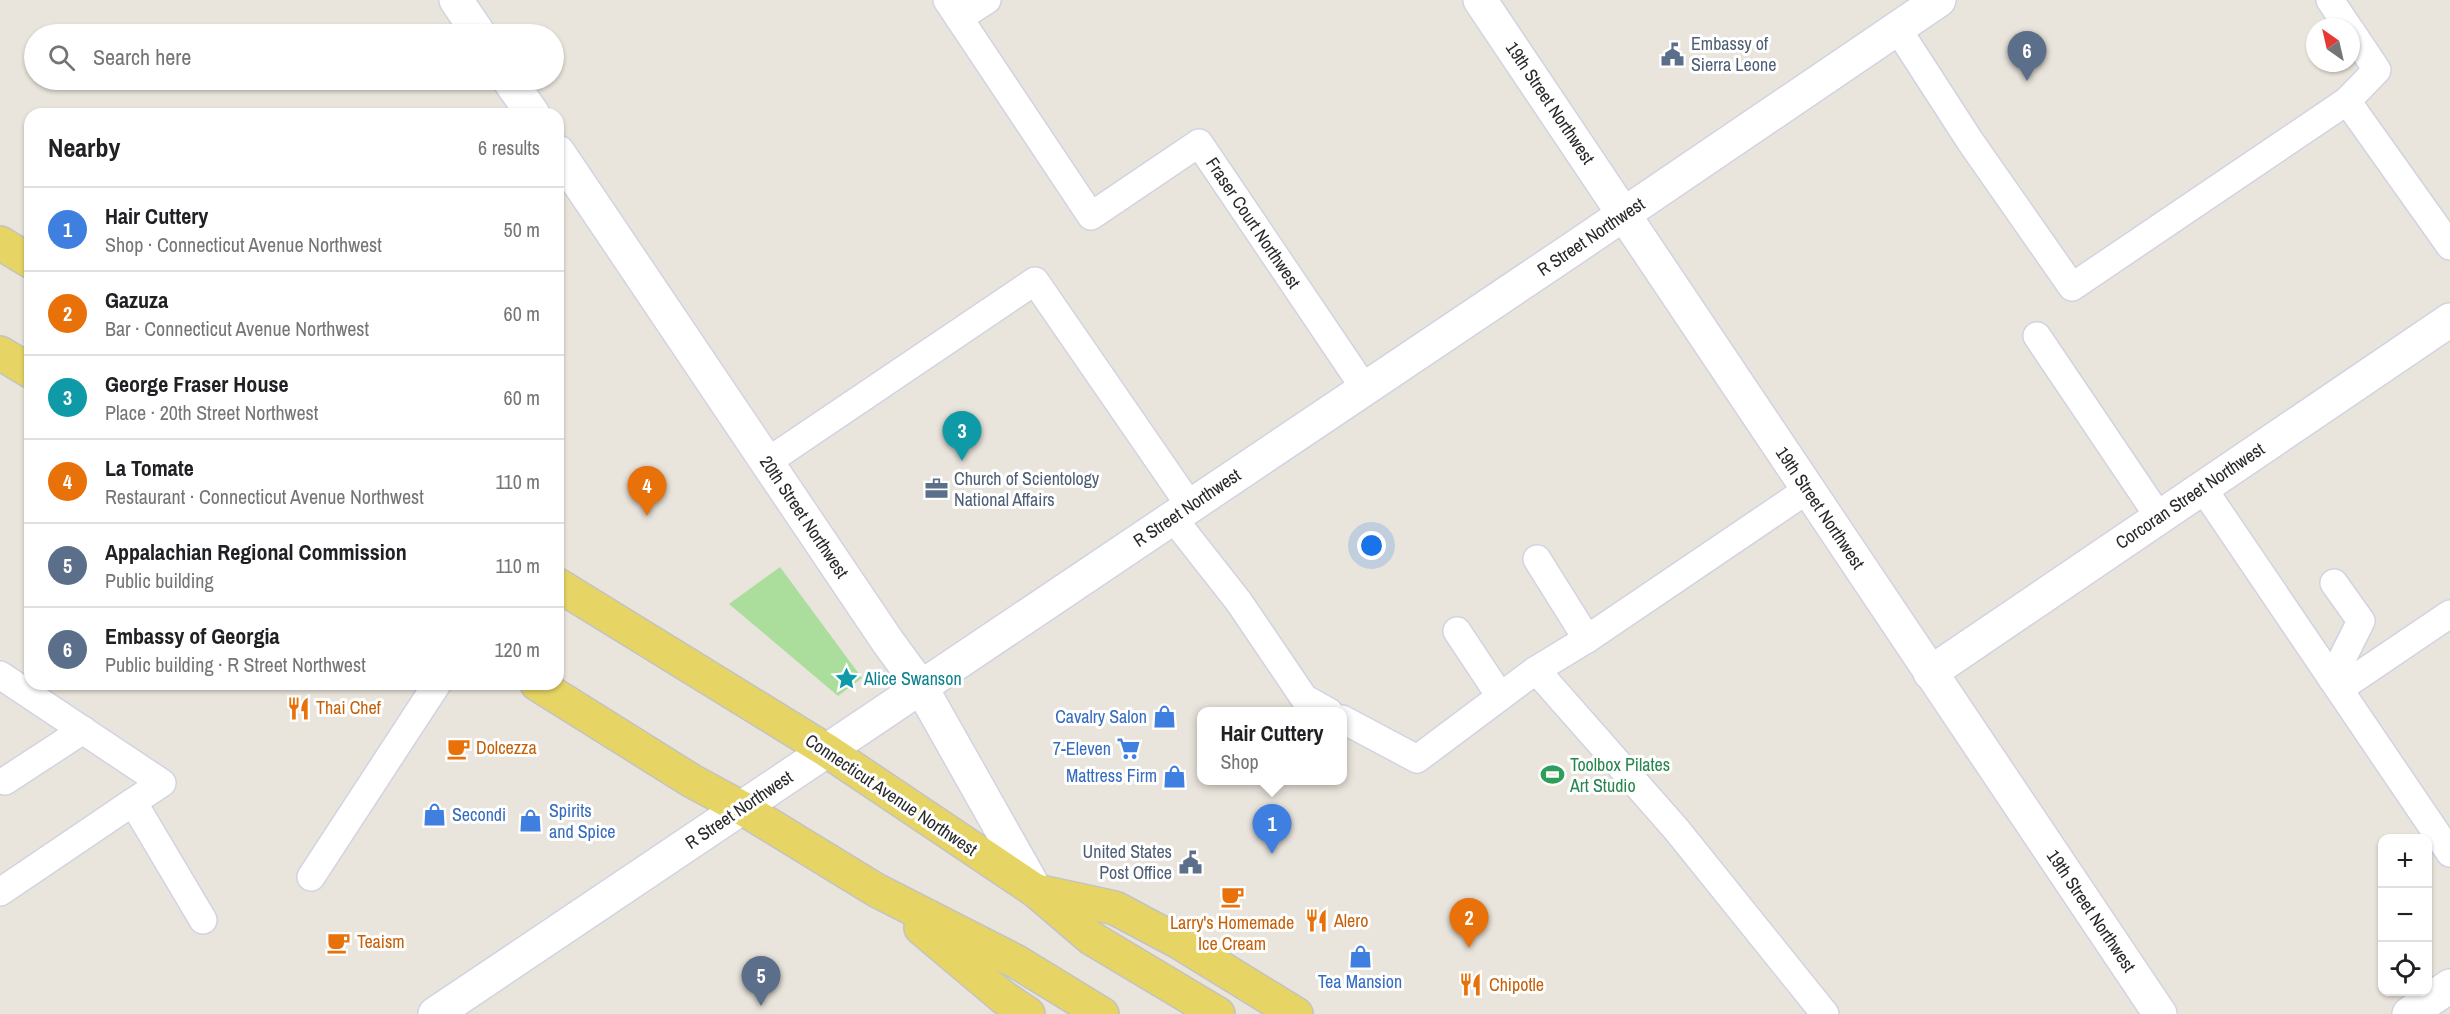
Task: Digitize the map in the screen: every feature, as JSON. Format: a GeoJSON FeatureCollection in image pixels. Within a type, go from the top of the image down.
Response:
{"type":"FeatureCollection","features":[{"type":"Feature","properties":{"kind":"main road"},"geometry":{"type":"LineString","coordinates":[[0,243],[24,257]]}},
{"type":"Feature","properties":{"kind":"main road"},"geometry":{"type":"LineString","coordinates":[[0,353],[24,367]]}},
{"type":"Feature","properties":{"kind":"main road","name":"Connecticut Avenue Northwest"},"geometry":{"type":"LineString","coordinates":[[564,589],[826,750],[1036,891],[1091,938],[1218,1014]]}},
{"type":"Feature","properties":{"kind":"main road"},"geometry":{"type":"LineString","coordinates":[[547,690],[692,781],[742,808],[876,890],[1017,962],[1102,1014]]}},
{"type":"Feature","properties":{"kind":"main road"},"geometry":{"type":"LineString","coordinates":[[876,890],[1003,997],[1028,1014]]}},
{"type":"Feature","properties":{"kind":"main road"},"geometry":{"type":"LineString","coordinates":[[1036,891],[1115,909],[1177,941],[1296,1014]]}},
{"type":"Feature","properties":{"kind":"street"},"geometry":{"type":"LineString","coordinates":[[456,0],[472,24]]}},
{"type":"Feature","properties":{"kind":"street","name":"19th Street Northwest"},"geometry":{"type":"LineString","coordinates":[[1480,0],[2160,1014]]}},
{"type":"Feature","properties":{"kind":"street","name":"R Street Northwest"},"geometry":{"type":"LineString","coordinates":[[435,1014],[1939,0]]}},
{"type":"Feature","properties":{"kind":"street"},"geometry":{"type":"LineString","coordinates":[[516,90],[528,108]]}},
{"type":"Feature","properties":{"kind":"street","name":"20th Street Northwest"},"geometry":{"type":"LineString","coordinates":[[564,161],[888,642],[921,687],[1036,891]]}},
{"type":"Feature","properties":{"kind":"street","name":"Corcoran Street Northwest"},"geometry":{"type":"LineString","coordinates":[[1930,673],[2450,320]]}},
{"type":"Feature","properties":{"kind":"street"},"geometry":{"type":"LineString","coordinates":[[2409,1014],[2450,986]]}},
{"type":"Feature","properties":{"kind":"lane"},"geometry":{"type":"LineString","coordinates":[[953,9],[987,0]]}},
{"type":"Feature","properties":{"kind":"lane"},"geometry":{"type":"LineString","coordinates":[[2330,0],[2342,18]]}},
{"type":"Feature","properties":{"kind":"lane","name":"Fraser Court Northwest"},"geometry":{"type":"LineString","coordinates":[[953,9],[1091,216],[1199,143],[1365,389]]}},
{"type":"Feature","properties":{"kind":"lane"},"geometry":{"type":"LineString","coordinates":[[1897,28],[1970,141],[2072,287],[2347,101],[2377,70],[2360,44]]}},
{"type":"Feature","properties":{"kind":"lane"},"geometry":{"type":"LineString","coordinates":[[2347,101],[2450,246]]}},
{"type":"Feature","properties":{"kind":"lane"},"geometry":{"type":"LineString","coordinates":[[767,462],[1035,281],[1239,602],[1304,698],[1321,707]]}},
{"type":"Feature","properties":{"kind":"lane"},"geometry":{"type":"LineString","coordinates":[[2037,336],[2159,517]]}},
{"type":"Feature","properties":{"kind":"lane"},"geometry":{"type":"LineString","coordinates":[[2202,487],[2450,853]]}},
{"type":"Feature","properties":{"kind":"lane"},"geometry":{"type":"LineString","coordinates":[[1347,722],[1417,759],[1536,670],[1587,639],[1808,490]]}},
{"type":"Feature","properties":{"kind":"lane"},"geometry":{"type":"LineString","coordinates":[[1537,559],[1587,639]]}},
{"type":"Feature","properties":{"kind":"lane"},"geometry":{"type":"LineString","coordinates":[[2334,583],[2361,621],[2336,684]]}},
{"type":"Feature","properties":{"kind":"lane"},"geometry":{"type":"LineString","coordinates":[[2336,684],[2450,614]]}},
{"type":"Feature","properties":{"kind":"lane"},"geometry":{"type":"LineString","coordinates":[[1457,631],[1500,696]]}},
{"type":"Feature","properties":{"kind":"lane"},"geometry":{"type":"LineString","coordinates":[[1536,670],[1676,829],[1825,1014]]}},
{"type":"Feature","properties":{"kind":"lane"},"geometry":{"type":"LineString","coordinates":[[0,675],[162,783],[0,892]]}},
{"type":"Feature","properties":{"kind":"lane"},"geometry":{"type":"LineString","coordinates":[[311,877],[433,690]]}},
{"type":"Feature","properties":{"kind":"lane"},"geometry":{"type":"LineString","coordinates":[[5,781],[83,730]]}},
{"type":"Feature","properties":{"kind":"lane"},"geometry":{"type":"LineString","coordinates":[[133,802],[203,920]]}},
{"type":"Feature","properties":{"kind":"green space"},"geometry":{"type":"Polygon","coordinates":[[[780,567],[862,678],[838,696],[729,604],[780,567]]]}},
{"type":"Feature","properties":{"kind":"place","name":"Embassy of Sierra Leone"},"geometry":{"type":"Point","coordinates":[1673,54]}},
{"type":"Feature","properties":{"kind":"place","name":"Embassy of Georgia"},"geometry":{"type":"Point","coordinates":[2027,81]}},
{"type":"Feature","properties":{"kind":"place","name":"George Fraser House"},"geometry":{"type":"Point","coordinates":[962,461]}},
{"type":"Feature","properties":{"kind":"place","name":"Church of Scientology National Affairs"},"geometry":{"type":"Point","coordinates":[936,489]}},
{"type":"Feature","properties":{"kind":"place","name":"La Tomate"},"geometry":{"type":"Point","coordinates":[647,516]}},
{"type":"Feature","properties":{"kind":"place","name":"Alice Swanson"},"geometry":{"type":"Point","coordinates":[846,679]}},
{"type":"Feature","properties":{"kind":"place","name":"Thai Chef"},"geometry":{"type":"Point","coordinates":[298,708]}},
{"type":"Feature","properties":{"kind":"place","name":"Cavalry Salon"},"geometry":{"type":"Point","coordinates":[1165,717]}},
{"type":"Feature","properties":{"kind":"place","name":"Dolcezza"},"geometry":{"type":"Point","coordinates":[458,748]}},
{"type":"Feature","properties":{"kind":"place","name":"7-Eleven"},"geometry":{"type":"Point","coordinates":[1129,749]}},
{"type":"Feature","properties":{"kind":"place","name":"Toolbox Pilates Art Studio"},"geometry":{"type":"Point","coordinates":[1552,775]}},
{"type":"Feature","properties":{"kind":"place","name":"Mattress Firm"},"geometry":{"type":"Point","coordinates":[1175,776]}},
{"type":"Feature","properties":{"kind":"place","name":"Secondi"},"geometry":{"type":"Point","coordinates":[434,815]}},
{"type":"Feature","properties":{"kind":"place","name":"Spirits and Spice"},"geometry":{"type":"Point","coordinates":[531,821]}},
{"type":"Feature","properties":{"kind":"place","name":"Hair Cuttery"},"geometry":{"type":"Point","coordinates":[1272,854]}},
{"type":"Feature","properties":{"kind":"place","name":"United States Post Office"},"geometry":{"type":"Point","coordinates":[1190,862]}},
{"type":"Feature","properties":{"kind":"place","name":"Larry's Homemade Ice Cream"},"geometry":{"type":"Point","coordinates":[1232,897]}},
{"type":"Feature","properties":{"kind":"place","name":"Alero"},"geometry":{"type":"Point","coordinates":[1316,921]}},
{"type":"Feature","properties":{"kind":"place","name":"Teaism"},"geometry":{"type":"Point","coordinates":[339,942]}},
{"type":"Feature","properties":{"kind":"place","name":"Gazuza"},"geometry":{"type":"Point","coordinates":[1469,948]}},
{"type":"Feature","properties":{"kind":"place","name":"Tea Mansion"},"geometry":{"type":"Point","coordinates":[1360,956]}},
{"type":"Feature","properties":{"kind":"place","name":"Chipotle"},"geometry":{"type":"Point","coordinates":[1471,985]}},
{"type":"Feature","properties":{"kind":"place","name":"Appalachian Regional Commission"},"geometry":{"type":"Point","coordinates":[761,1006]}}]}
